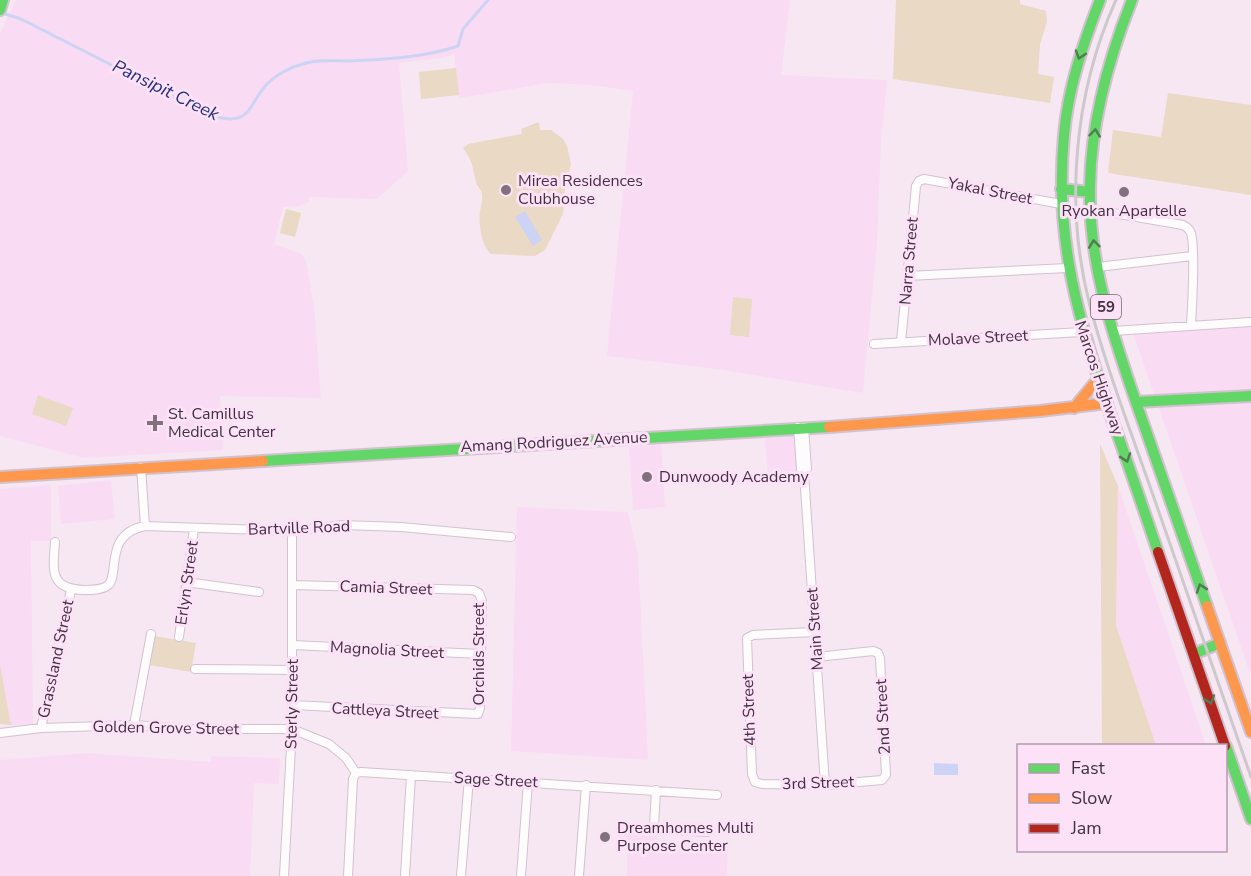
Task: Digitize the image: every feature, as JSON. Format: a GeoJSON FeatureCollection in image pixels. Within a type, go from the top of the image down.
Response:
{"type":"FeatureCollection","features":[{"type":"Feature","properties":{"kind":"main road","name":"Marcos Highway"},"geometry":{"type":"LineString","coordinates":[[1100,0],[1071,88],[1064,138],[1061,204],[1067,268],[1082,332],[1225,744]]}},
{"type":"Feature","properties":{"kind":"main road","name":"Marcos Highway"},"geometry":{"type":"LineString","coordinates":[[1132,0],[1106,70],[1096,119],[1090,209],[1098,267],[1105,303],[1136,402],[1251,732]]}},
{"type":"Feature","properties":{"kind":"main road"},"geometry":{"type":"LineString","coordinates":[[1061,189],[1090,192]]}},
{"type":"Feature","properties":{"kind":"main road"},"geometry":{"type":"LineString","coordinates":[[1074,408],[1098,379]]}},
{"type":"Feature","properties":{"kind":"main road"},"geometry":{"type":"LineString","coordinates":[[1136,402],[1251,396]]}},
{"type":"Feature","properties":{"kind":"main road","name":"Amang Rodriguez Avenue"},"geometry":{"type":"LineString","coordinates":[[0,477],[855,425],[1074,408],[1107,403]]}},
{"type":"Feature","properties":{"kind":"main road"},"geometry":{"type":"LineString","coordinates":[[1194,654],[1220,644]]}},
{"type":"Feature","properties":{"kind":"main road","name":"Marcos Highway"},"geometry":{"type":"LineString","coordinates":[[1227,749],[1251,819]]}},
{"type":"Feature","properties":{"kind":"street","name":"Yakal Street"},"geometry":{"type":"LineString","coordinates":[[919,181],[924,179],[1061,204]]}},
{"type":"Feature","properties":{"kind":"street","name":"Narra Street"},"geometry":{"type":"LineString","coordinates":[[902,342],[915,186],[919,181]]}},
{"type":"Feature","properties":{"kind":"street"},"geometry":{"type":"LineString","coordinates":[[1090,209],[1183,225],[1189,229],[1192,235],[1191,325]]}},
{"type":"Feature","properties":{"kind":"street"},"geometry":{"type":"LineString","coordinates":[[1098,267],[1192,256]]}},
{"type":"Feature","properties":{"kind":"street"},"geometry":{"type":"LineString","coordinates":[[907,276],[1067,268]]}},
{"type":"Feature","properties":{"kind":"street"},"geometry":{"type":"LineString","coordinates":[[1113,331],[1251,322]]}},
{"type":"Feature","properties":{"kind":"street","name":"Molave Street"},"geometry":{"type":"LineString","coordinates":[[874,344],[1082,332]]}},
{"type":"Feature","properties":{"kind":"street","name":"Main Street"},"geometry":{"type":"LineString","coordinates":[[801,427],[801,469],[804,473],[825,785]]}},
{"type":"Feature","properties":{"kind":"street"},"geometry":{"type":"LineString","coordinates":[[141,467],[145,525]]}},
{"type":"Feature","properties":{"kind":"street","name":"Bartville Road"},"geometry":{"type":"LineString","coordinates":[[145,525],[194,529],[292,531],[327,526],[401,527],[512,537]]}},
{"type":"Feature","properties":{"kind":"street","name":"Grassland Street"},"geometry":{"type":"LineString","coordinates":[[55,542],[53,568],[55,578],[62,586],[71,590],[94,590],[109,585],[112,581],[114,556],[118,544],[129,531],[145,525]]}},
{"type":"Feature","properties":{"kind":"street","name":"Erlyn Street"},"geometry":{"type":"LineString","coordinates":[[179,638],[194,529]]}},
{"type":"Feature","properties":{"kind":"street","name":"Sterly Street"},"geometry":{"type":"LineString","coordinates":[[284,876],[292,729],[292,531]]}},
{"type":"Feature","properties":{"kind":"street"},"geometry":{"type":"LineString","coordinates":[[186,582],[259,592]]}},
{"type":"Feature","properties":{"kind":"street","name":"Camia Street"},"geometry":{"type":"LineString","coordinates":[[292,585],[473,590],[479,593]]}},
{"type":"Feature","properties":{"kind":"street","name":"Grassland Street"},"geometry":{"type":"LineString","coordinates":[[41,728],[71,590]]}},
{"type":"Feature","properties":{"kind":"street","name":"Orchids Street"},"geometry":{"type":"LineString","coordinates":[[478,714],[482,601],[479,593]]}},
{"type":"Feature","properties":{"kind":"street","name":"4th Street"},"geometry":{"type":"LineString","coordinates":[[752,774],[747,638],[753,635],[815,632]]}},
{"type":"Feature","properties":{"kind":"street"},"geometry":{"type":"LineString","coordinates":[[134,725],[151,634]]}},
{"type":"Feature","properties":{"kind":"street","name":"Magnolia Street"},"geometry":{"type":"LineString","coordinates":[[293,645],[480,654]]}},
{"type":"Feature","properties":{"kind":"street","name":"2nd Street"},"geometry":{"type":"LineString","coordinates":[[817,657],[873,651],[878,653],[886,775]]}},
{"type":"Feature","properties":{"kind":"street"},"geometry":{"type":"LineString","coordinates":[[195,669],[293,670]]}},
{"type":"Feature","properties":{"kind":"street","name":"Cattleya Street"},"geometry":{"type":"LineString","coordinates":[[292,705],[478,714]]}},
{"type":"Feature","properties":{"kind":"street","name":"Golden Grove Street"},"geometry":{"type":"LineString","coordinates":[[0,733],[41,728],[134,725],[188,729],[292,729]]}},
{"type":"Feature","properties":{"kind":"street"},"geometry":{"type":"LineString","coordinates":[[292,729],[329,744],[346,759],[356,773],[353,779],[348,876]]}},
{"type":"Feature","properties":{"kind":"street","name":"Sage Street"},"geometry":{"type":"LineString","coordinates":[[356,773],[586,785],[717,795]]}},
{"type":"Feature","properties":{"kind":"street","name":"3rd Street"},"geometry":{"type":"LineString","coordinates":[[752,774],[755,782],[762,784],[825,785],[882,780],[886,775]]}},
{"type":"Feature","properties":{"kind":"street"},"geometry":{"type":"LineString","coordinates":[[405,876],[411,775]]}},
{"type":"Feature","properties":{"kind":"street"},"geometry":{"type":"LineString","coordinates":[[461,876],[469,778]]}},
{"type":"Feature","properties":{"kind":"street"},"geometry":{"type":"LineString","coordinates":[[521,876],[528,782]]}},
{"type":"Feature","properties":{"kind":"street"},"geometry":{"type":"LineString","coordinates":[[579,876],[586,785]]}},
{"type":"Feature","properties":{"kind":"street"},"geometry":{"type":"LineString","coordinates":[[656,790],[654,826],[659,831],[707,832]]}},
{"type":"Feature","properties":{"kind":"shaded area"},"geometry":{"type":"Polygon","coordinates":[[[16,0],[790,0],[781,75],[887,80],[881,140],[877,242],[863,393],[717,369],[607,356],[633,91],[592,85],[547,83],[459,98],[454,54],[443,58],[399,63],[408,171],[377,199],[309,197],[309,202],[299,206],[283,207],[274,244],[302,254],[306,262],[314,306],[321,398],[220,396],[223,450],[84,458],[0,436],[0,34],[16,0]]]}},
{"type":"Feature","properties":{"kind":"shaded area"},"geometry":{"type":"Polygon","coordinates":[[[896,0],[1020,0],[1020,4],[1046,11],[1047,22],[1040,44],[1038,74],[1054,77],[1050,103],[893,79],[896,0]]]}},
{"type":"Feature","properties":{"kind":"shaded area"},"geometry":{"type":"Polygon","coordinates":[[[456,68],[459,95],[421,99],[419,72],[456,68]]]}},
{"type":"Feature","properties":{"kind":"shaded area"},"geometry":{"type":"Polygon","coordinates":[[[1168,93],[1251,105],[1251,195],[1108,173],[1113,130],[1161,137],[1168,93]]]}},
{"type":"Feature","properties":{"kind":"shaded area"},"geometry":{"type":"Polygon","coordinates":[[[539,122],[540,130],[551,130],[563,139],[567,146],[571,164],[565,189],[563,214],[545,250],[535,256],[492,254],[483,242],[480,229],[481,192],[473,167],[463,148],[468,144],[522,134],[521,129],[539,122]]]}},
{"type":"Feature","properties":{"kind":"shaded area"},"geometry":{"type":"Polygon","coordinates":[[[286,209],[301,213],[295,237],[280,233],[286,209]]]}},
{"type":"Feature","properties":{"kind":"shaded area"},"geometry":{"type":"Polygon","coordinates":[[[733,297],[752,299],[749,337],[730,335],[733,297]]]}},
{"type":"Feature","properties":{"kind":"shaded area"},"geometry":{"type":"Polygon","coordinates":[[[1251,326],[1251,676],[1133,333],[1251,326]]]}},
{"type":"Feature","properties":{"kind":"shaded area"},"geometry":{"type":"Polygon","coordinates":[[[38,395],[73,408],[66,426],[32,414],[38,395]]]}},
{"type":"Feature","properties":{"kind":"shaded area"},"geometry":{"type":"Polygon","coordinates":[[[795,436],[799,478],[768,480],[765,438],[795,436]]]}},
{"type":"Feature","properties":{"kind":"shaded area"},"geometry":{"type":"Polygon","coordinates":[[[1100,444],[1118,486],[1116,625],[1156,744],[1102,744],[1100,444]]]}},
{"type":"Feature","properties":{"kind":"shaded area","name":"Dunwoody Academy"},"geometry":{"type":"Polygon","coordinates":[[[661,445],[665,507],[633,510],[629,447],[661,445]]]}},
{"type":"Feature","properties":{"kind":"shaded area"},"geometry":{"type":"Polygon","coordinates":[[[111,480],[115,519],[61,524],[58,486],[111,480]]]}},
{"type":"Feature","properties":{"kind":"shaded area"},"geometry":{"type":"Polygon","coordinates":[[[51,485],[51,541],[31,541],[33,724],[11,725],[0,664],[0,489],[51,485]]]}},
{"type":"Feature","properties":{"kind":"shaded area"},"geometry":{"type":"Polygon","coordinates":[[[1118,486],[1206,744],[1156,744],[1116,625],[1118,486]]]}},
{"type":"Feature","properties":{"kind":"shaded area"},"geometry":{"type":"Polygon","coordinates":[[[517,507],[628,512],[638,555],[648,760],[511,751],[517,507]]]}},
{"type":"Feature","properties":{"kind":"shaded area"},"geometry":{"type":"Polygon","coordinates":[[[155,636],[196,643],[191,672],[150,665],[155,636]]]}},
{"type":"Feature","properties":{"kind":"shaded area"},"geometry":{"type":"Polygon","coordinates":[[[0,664],[11,725],[0,724],[0,664]]]}},
{"type":"Feature","properties":{"kind":"shaded area"},"geometry":{"type":"Polygon","coordinates":[[[86,753],[211,762],[211,756],[280,758],[279,784],[254,783],[250,876],[0,876],[0,760],[86,753]]]}},
{"type":"Feature","properties":{"kind":"shaded area"},"geometry":{"type":"Polygon","coordinates":[[[618,828],[647,828],[647,835],[657,836],[658,847],[728,849],[727,876],[627,876],[627,849],[617,848],[618,828]]]}},
{"type":"Feature","properties":{"kind":"water"},"geometry":{"type":"Polygon","coordinates":[[[525,211],[542,240],[533,246],[515,217],[525,211]]]}},
{"type":"Feature","properties":{"kind":"water"},"geometry":{"type":"Polygon","coordinates":[[[934,763],[958,764],[958,775],[934,775],[934,763]]]}},
{"type":"Feature","properties":{"kind":"waterway","name":"Pansipit Creek"},"geometry":{"type":"LineString","coordinates":[[2,13],[21,19],[210,115],[234,119],[246,113],[267,84],[298,65],[319,61],[404,57],[458,46],[463,29],[488,0]]}},
{"type":"Feature","properties":{"kind":"railway"},"geometry":{"type":"LineString","coordinates":[[1116,0],[1102,36],[1082,111],[1076,190],[1077,229],[1082,268],[1090,306],[1112,377],[1251,777]]}},
{"type":"Feature","properties":{"kind":"traffic: fast"},"geometry":{"type":"LineString","coordinates":[[0,10],[3,0]]}},
{"type":"Feature","properties":{"kind":"traffic: fast"},"geometry":{"type":"LineString","coordinates":[[1100,0],[1077,66],[1066,118],[1062,174],[1066,246],[1089,348],[1158,552]]}},
{"type":"Feature","properties":{"kind":"traffic: fast"},"geometry":{"type":"LineString","coordinates":[[1132,0],[1115,45],[1097,114],[1090,186],[1094,247],[1099,277],[1115,337],[1207,606]]}},
{"type":"Feature","properties":{"kind":"traffic: fast"},"geometry":{"type":"LineString","coordinates":[[1061,189],[1090,192]]}},
{"type":"Feature","properties":{"kind":"traffic: fast"},"geometry":{"type":"LineString","coordinates":[[1136,402],[1251,396]]}},
{"type":"Feature","properties":{"kind":"traffic: fast"},"geometry":{"type":"LineString","coordinates":[[263,461],[829,427]]}},
{"type":"Feature","properties":{"kind":"traffic: fast"},"geometry":{"type":"LineString","coordinates":[[1194,654],[1220,643]]}},
{"type":"Feature","properties":{"kind":"traffic: fast"},"geometry":{"type":"LineString","coordinates":[[1227,749],[1251,819]]}},
{"type":"Feature","properties":{"kind":"traffic: slow"},"geometry":{"type":"LineString","coordinates":[[1074,408],[1098,379]]}},
{"type":"Feature","properties":{"kind":"traffic: slow"},"geometry":{"type":"LineString","coordinates":[[829,427],[1040,411],[1107,403]]}},
{"type":"Feature","properties":{"kind":"traffic: slow"},"geometry":{"type":"LineString","coordinates":[[0,477],[263,461]]}},
{"type":"Feature","properties":{"kind":"traffic: slow"},"geometry":{"type":"LineString","coordinates":[[1207,606],[1251,732]]}},
{"type":"Feature","properties":{"kind":"traffic: jam"},"geometry":{"type":"LineString","coordinates":[[1158,552],[1224,744]]}},
{"type":"Feature","properties":{"kind":"place","name":"Mirea Residences Clubhouse"},"geometry":{"type":"Point","coordinates":[506,190]}},
{"type":"Feature","properties":{"kind":"place","name":"Ryokan Apartelle"},"geometry":{"type":"Point","coordinates":[1124,192]}},
{"type":"Feature","properties":{"kind":"place","name":"St. Camillus Medical Center"},"geometry":{"type":"Point","coordinates":[155,423]}},
{"type":"Feature","properties":{"kind":"place","name":"Dunwoody Academy"},"geometry":{"type":"Point","coordinates":[647,477]}},
{"type":"Feature","properties":{"kind":"place","name":"Dreamhomes Multi Purpose Center"},"geometry":{"type":"Point","coordinates":[605,837]}}]}
